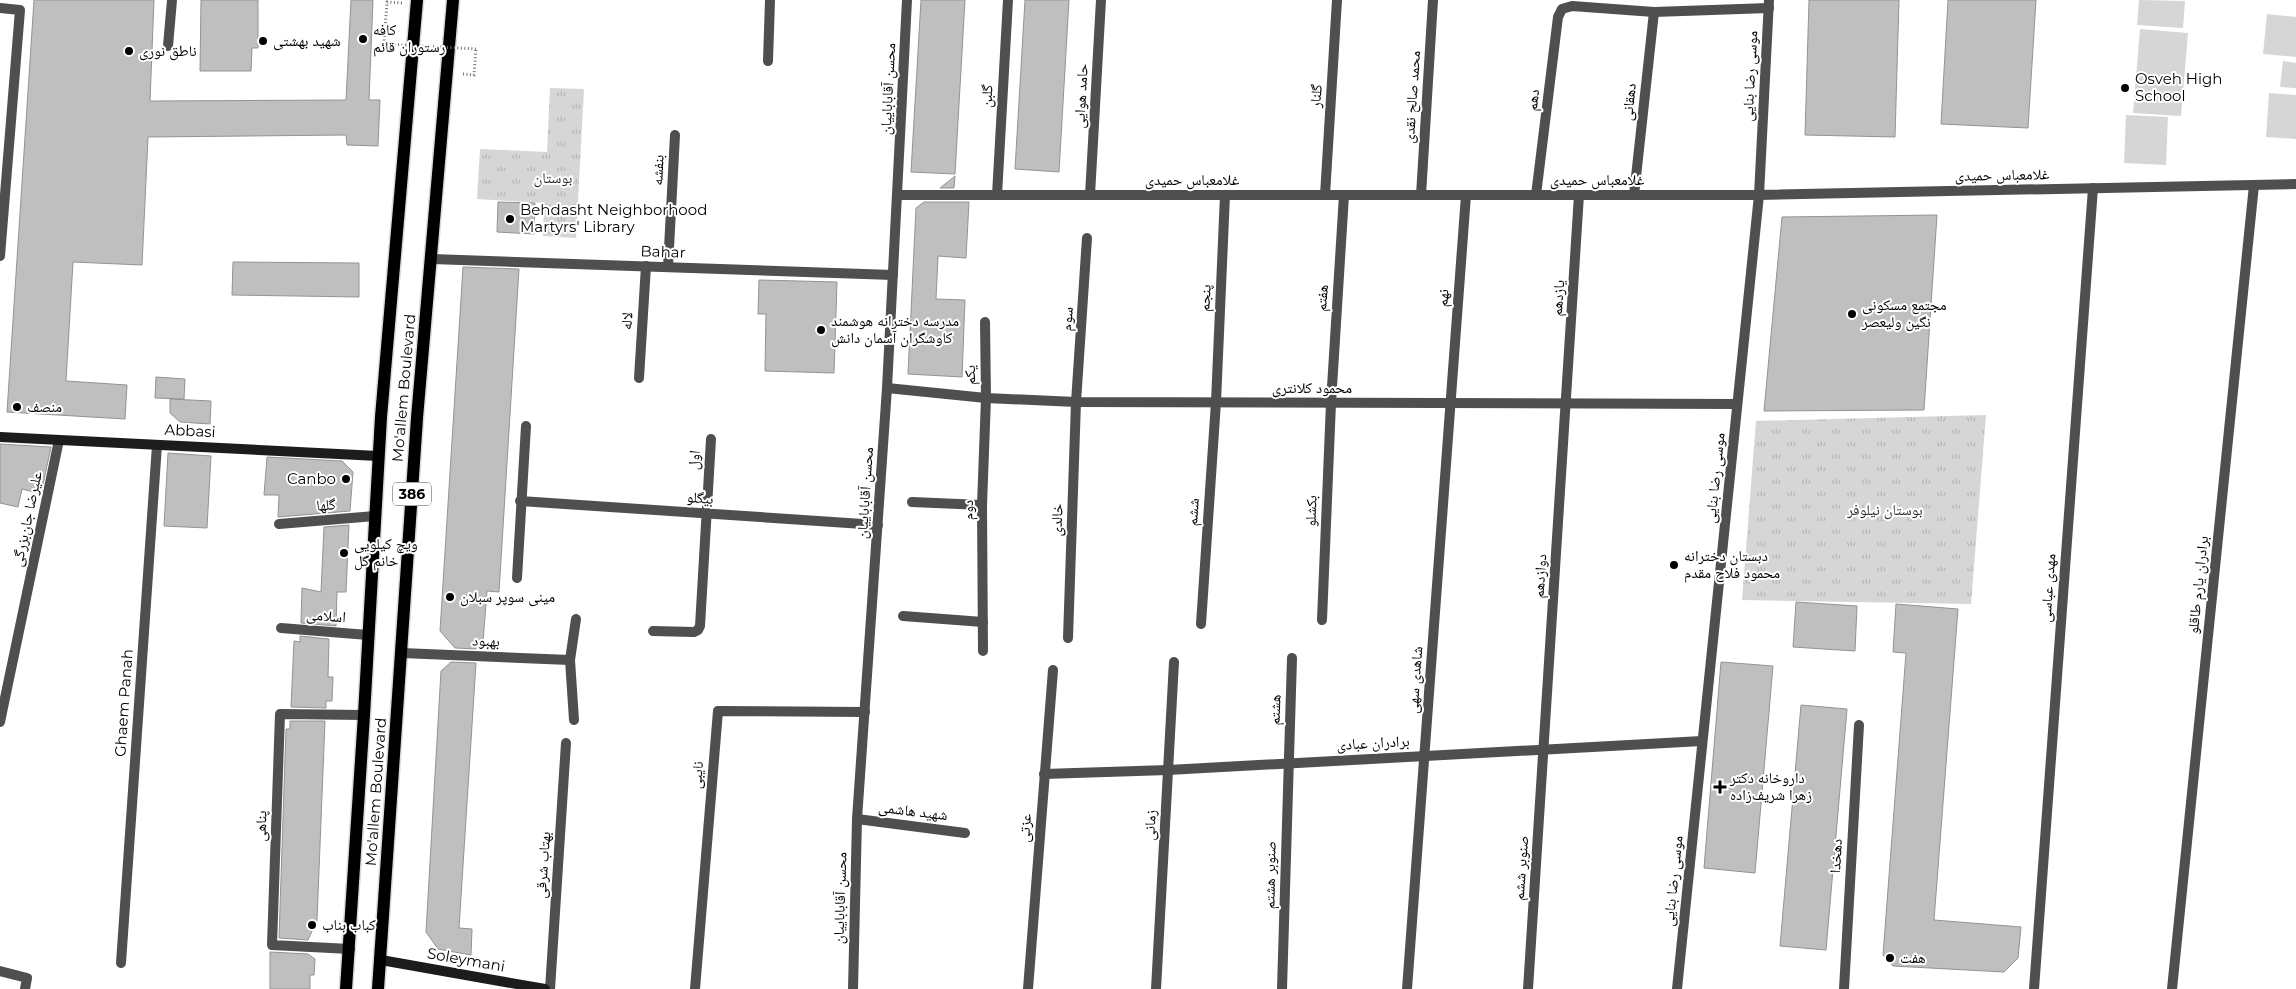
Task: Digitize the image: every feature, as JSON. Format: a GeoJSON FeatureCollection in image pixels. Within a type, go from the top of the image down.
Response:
{"type":"FeatureCollection","features":[{"type":"Feature","properties":{"kind":"main road","name":"Mo'allem Boulevard"},"geometry":{"type":"LineString","coordinates":[[346,989],[350,949],[378,456],[417,0]]}},
{"type":"Feature","properties":{"kind":"main road","name":"Mo'allem Boulevard"},"geometry":{"type":"LineString","coordinates":[[378,989],[417,418],[454,0]]}},
{"type":"Feature","properties":{"kind":"street"},"geometry":{"type":"LineString","coordinates":[[168,46],[172,0]]}},
{"type":"Feature","properties":{"kind":"street"},"geometry":{"type":"LineString","coordinates":[[768,61],[770,0]]}},
{"type":"Feature","properties":{"kind":"street","name":"محسن آقاباباییان"},"geometry":{"type":"LineString","coordinates":[[853,989],[857,819],[887,388],[908,0]]}},
{"type":"Feature","properties":{"kind":"street","name":"گلبن"},"geometry":{"type":"LineString","coordinates":[[996,194],[1008,0]]}},
{"type":"Feature","properties":{"kind":"street","name":"حامد هوایی"},"geometry":{"type":"LineString","coordinates":[[1090,195],[1101,0]]}},
{"type":"Feature","properties":{"kind":"street","name":"گلنار"},"geometry":{"type":"LineString","coordinates":[[1325,195],[1337,0]]}},
{"type":"Feature","properties":{"kind":"street","name":"محمد صالح نقدی"},"geometry":{"type":"LineString","coordinates":[[1421,195],[1434,0]]}},
{"type":"Feature","properties":{"kind":"street"},"geometry":{"type":"LineString","coordinates":[[1654,12],[1769,4]]}},
{"type":"Feature","properties":{"kind":"street","name":"موسی رضا بنایی"},"geometry":{"type":"LineString","coordinates":[[1677,989],[1759,195],[1769,4]]}},
{"type":"Feature","properties":{"kind":"street","name":"دهم"},"geometry":{"type":"LineString","coordinates":[[1536,195],[1558,17],[1562,9],[1572,6],[1654,12]]}},
{"type":"Feature","properties":{"kind":"street"},"geometry":{"type":"LineString","coordinates":[[0,8],[20,10],[0,256]]}},
{"type":"Feature","properties":{"kind":"street","name":"دهقانی"},"geometry":{"type":"LineString","coordinates":[[1634,195],[1654,12]]}},
{"type":"Feature","properties":{"kind":"street","name":"بنفشه"},"geometry":{"type":"LineString","coordinates":[[668,267],[675,135]]}},
{"type":"Feature","properties":{"kind":"street","name":"غلامعباس حمیدی"},"geometry":{"type":"LineString","coordinates":[[898,195],[1759,195],[2296,184]]}},
{"type":"Feature","properties":{"kind":"street","name":"برادران یارم طاقلو"},"geometry":{"type":"LineString","coordinates":[[2172,989],[2254,185]]}},
{"type":"Feature","properties":{"kind":"street","name":"مهدی عباسی"},"geometry":{"type":"LineString","coordinates":[[2034,989],[2093,188]]}},
{"type":"Feature","properties":{"kind":"street","name":"پنجم"},"geometry":{"type":"LineString","coordinates":[[1216,402],[1225,195]]}},
{"type":"Feature","properties":{"kind":"street","name":"هفتم"},"geometry":{"type":"LineString","coordinates":[[1331,403],[1344,195]]}},
{"type":"Feature","properties":{"kind":"street","name":"نهم"},"geometry":{"type":"LineString","coordinates":[[1450,403],[1466,195]]}},
{"type":"Feature","properties":{"kind":"street","name":"یازدهم"},"geometry":{"type":"LineString","coordinates":[[1566,404],[1579,195]]}},
{"type":"Feature","properties":{"kind":"street","name":"سوم"},"geometry":{"type":"LineString","coordinates":[[1076,402],[1087,238]]}},
{"type":"Feature","properties":{"kind":"street","name":"Bahar"},"geometry":{"type":"LineString","coordinates":[[432,259],[893,275]]}},
{"type":"Feature","properties":{"kind":"street","name":"لاله"},"geometry":{"type":"LineString","coordinates":[[639,378],[646,266]]}},
{"type":"Feature","properties":{"kind":"street","name":"یکم"},"geometry":{"type":"LineString","coordinates":[[984,322],[986,398]]}},
{"type":"Feature","properties":{"kind":"street","name":"محمود کلانتری"},"geometry":{"type":"LineString","coordinates":[[887,388],[986,398],[1076,402],[1737,404]]}},
{"type":"Feature","properties":{"kind":"street","name":"دوم"},"geometry":{"type":"LineString","coordinates":[[984,651],[982,505],[986,398]]}},
{"type":"Feature","properties":{"kind":"street","name":"خالدی"},"geometry":{"type":"LineString","coordinates":[[1068,638],[1076,402]]}},
{"type":"Feature","properties":{"kind":"street","name":"ششم"},"geometry":{"type":"LineString","coordinates":[[1201,624],[1216,402]]}},
{"type":"Feature","properties":{"kind":"street","name":"بکشلو"},"geometry":{"type":"LineString","coordinates":[[1322,620],[1331,403]]}},
{"type":"Feature","properties":{"kind":"street","name":"شاهدی سهی"},"geometry":{"type":"LineString","coordinates":[[1408,989],[1450,403]]}},
{"type":"Feature","properties":{"kind":"street","name":"دوازدهم"},"geometry":{"type":"LineString","coordinates":[[1543,750],[1566,404]]}},
{"type":"Feature","properties":{"kind":"street"},"geometry":{"type":"LineString","coordinates":[[517,578],[520,501],[526,426]]}},
{"type":"Feature","properties":{"kind":"street","name":"Abbasi"},"geometry":{"type":"LineString","coordinates":[[0,437],[378,456]]}},
{"type":"Feature","properties":{"kind":"street","name":"اول"},"geometry":{"type":"LineString","coordinates":[[705,514],[711,439]]}},
{"type":"Feature","properties":{"kind":"street","name":"علیرضا جان‌بزرگی"},"geometry":{"type":"LineString","coordinates":[[0,722],[59,440]]}},
{"type":"Feature","properties":{"kind":"street","name":"Ghaem Panah"},"geometry":{"type":"LineString","coordinates":[[121,963],[157,445]]}},
{"type":"Feature","properties":{"kind":"street","name":"بیگلو"},"geometry":{"type":"LineString","coordinates":[[520,501],[878,525]]}},
{"type":"Feature","properties":{"kind":"street"},"geometry":{"type":"LineString","coordinates":[[912,502],[982,505]]}},
{"type":"Feature","properties":{"kind":"street"},"geometry":{"type":"LineString","coordinates":[[653,630],[698,630],[705,514]]}},
{"type":"Feature","properties":{"kind":"street","name":"گلها"},"geometry":{"type":"LineString","coordinates":[[279,524],[375,516]]}},
{"type":"Feature","properties":{"kind":"street"},"geometry":{"type":"LineString","coordinates":[[903,616],[983,622]]}},
{"type":"Feature","properties":{"kind":"street"},"geometry":{"type":"LineString","coordinates":[[574,720],[570,660],[576,619]]}},
{"type":"Feature","properties":{"kind":"street","name":"اسلامی"},"geometry":{"type":"LineString","coordinates":[[281,628],[368,635]]}},
{"type":"Feature","properties":{"kind":"street","name":"بهبود"},"geometry":{"type":"LineString","coordinates":[[402,653],[570,660]]}},
{"type":"Feature","properties":{"kind":"street","name":"هشتم"},"geometry":{"type":"LineString","coordinates":[[1288,762],[1292,658]]}},
{"type":"Feature","properties":{"kind":"street","name":"زمانی"},"geometry":{"type":"LineString","coordinates":[[1156,989],[1174,662]]}},
{"type":"Feature","properties":{"kind":"street","name":"عزتی"},"geometry":{"type":"LineString","coordinates":[[1028,989],[1053,670]]}},
{"type":"Feature","properties":{"kind":"street","name":"نایبی"},"geometry":{"type":"LineString","coordinates":[[695,989],[718,711],[865,712]]}},
{"type":"Feature","properties":{"kind":"street","name":"پناهی"},"geometry":{"type":"LineString","coordinates":[[350,949],[272,945],[280,714],[364,714]]}},
{"type":"Feature","properties":{"kind":"street","name":"دهخدا"},"geometry":{"type":"LineString","coordinates":[[1844,989],[1859,725]]}},
{"type":"Feature","properties":{"kind":"street","name":"برادران عبادی"},"geometry":{"type":"LineString","coordinates":[[1044,774],[1168,770],[1702,741]]}},
{"type":"Feature","properties":{"kind":"street","name":"بهتاب شرقی"},"geometry":{"type":"LineString","coordinates":[[550,989],[566,743]]}},
{"type":"Feature","properties":{"kind":"street","name":"صنوبر ششم"},"geometry":{"type":"LineString","coordinates":[[1528,989],[1543,750]]}},
{"type":"Feature","properties":{"kind":"street","name":"صنوبر هشتم"},"geometry":{"type":"LineString","coordinates":[[1282,989],[1288,762]]}},
{"type":"Feature","properties":{"kind":"street","name":"شهید هاشمی"},"geometry":{"type":"LineString","coordinates":[[857,819],[965,833]]}},
{"type":"Feature","properties":{"kind":"street","name":"Soleymani"},"geometry":{"type":"LineString","coordinates":[[381,960],[545,989]]}},
{"type":"Feature","properties":{"kind":"street"},"geometry":{"type":"LineString","coordinates":[[0,971],[27,978],[25,989]]}},
{"type":"Feature","properties":{"kind":"path"},"geometry":{"type":"LineString","coordinates":[[387,2],[384,44],[476,49],[474,74]]}},
{"type":"Feature","properties":{"kind":"green space"},"geometry":{"type":"Polygon","coordinates":[[[2139,0],[2185,1],[2183,28],[2137,25],[2139,0]]]}},
{"type":"Feature","properties":{"kind":"green space"},"geometry":{"type":"Polygon","coordinates":[[[2267,14],[2296,17],[2296,57],[2263,54],[2267,14]]]}},
{"type":"Feature","properties":{"kind":"green space"},"geometry":{"type":"Polygon","coordinates":[[[2140,29],[2188,33],[2181,116],[2133,113],[2140,29]]]}},
{"type":"Feature","properties":{"kind":"green space"},"geometry":{"type":"Polygon","coordinates":[[[2283,61],[2296,63],[2296,88],[2280,87],[2283,61]]]}},
{"type":"Feature","properties":{"kind":"green space","name":"بوستان"},"geometry":{"type":"Polygon","coordinates":[[[550,88],[584,89],[576,238],[543,236],[544,203],[477,199],[480,149],[547,152],[550,88]]]}},
{"type":"Feature","properties":{"kind":"green space"},"geometry":{"type":"Polygon","coordinates":[[[2269,93],[2296,95],[2296,139],[2266,137],[2269,93]]]}},
{"type":"Feature","properties":{"kind":"green space"},"geometry":{"type":"Polygon","coordinates":[[[2126,115],[2168,117],[2166,165],[2124,163],[2126,115]]]}},
{"type":"Feature","properties":{"kind":"green space","name":"بوستان نیلوفر"},"geometry":{"type":"Polygon","coordinates":[[[1986,415],[1971,604],[1742,600],[1756,421],[1986,415]]]}},
{"type":"Feature","properties":{"kind":"building"},"geometry":{"type":"Polygon","coordinates":[[[34,0],[154,0],[150,101],[346,100],[351,0],[373,0],[369,100],[380,100],[378,146],[347,145],[346,135],[148,137],[142,265],[73,262],[66,381],[127,385],[125,419],[7,412],[34,0]]]}},
{"type":"Feature","properties":{"kind":"building"},"geometry":{"type":"Polygon","coordinates":[[[201,0],[258,0],[258,48],[252,48],[251,71],[200,71],[201,0]]]}},
{"type":"Feature","properties":{"kind":"building"},"geometry":{"type":"Polygon","coordinates":[[[921,0],[965,0],[955,174],[911,172],[921,0]]]}},
{"type":"Feature","properties":{"kind":"building"},"geometry":{"type":"Polygon","coordinates":[[[1025,0],[1069,0],[1059,172],[1015,169],[1025,0]]]}},
{"type":"Feature","properties":{"kind":"building"},"geometry":{"type":"Polygon","coordinates":[[[1809,0],[1899,0],[1895,137],[1805,135],[1809,0]]]}},
{"type":"Feature","properties":{"kind":"building"},"geometry":{"type":"Polygon","coordinates":[[[1948,0],[2036,0],[2028,128],[1941,124],[1948,0]]]}},
{"type":"Feature","properties":{"kind":"building"},"geometry":{"type":"Polygon","coordinates":[[[955,176],[954,188],[940,188],[955,176]]]}},
{"type":"Feature","properties":{"kind":"building"},"geometry":{"type":"Polygon","coordinates":[[[498,202],[535,203],[534,234],[497,232],[498,202]]]}},
{"type":"Feature","properties":{"kind":"building"},"geometry":{"type":"Polygon","coordinates":[[[924,202],[969,202],[966,258],[938,256],[936,299],[965,300],[962,377],[908,374],[916,208],[924,202]]]}},
{"type":"Feature","properties":{"kind":"building","name":"مجتمع مسکونی نگین ولیعصر"},"geometry":{"type":"Polygon","coordinates":[[[1937,215],[1924,410],[1764,411],[1782,217],[1937,215]]]}},
{"type":"Feature","properties":{"kind":"building"},"geometry":{"type":"Polygon","coordinates":[[[233,262],[359,263],[359,297],[232,295],[233,262]]]}},
{"type":"Feature","properties":{"kind":"building"},"geometry":{"type":"Polygon","coordinates":[[[463,267],[519,269],[499,592],[487,591],[483,642],[477,642],[476,649],[455,648],[440,631],[463,267]]]}},
{"type":"Feature","properties":{"kind":"building"},"geometry":{"type":"Polygon","coordinates":[[[759,280],[837,282],[834,373],[765,371],[766,314],[758,314],[759,280]]]}},
{"type":"Feature","properties":{"kind":"building"},"geometry":{"type":"Polygon","coordinates":[[[156,377],[185,379],[184,399],[155,398],[156,377]]]}},
{"type":"Feature","properties":{"kind":"building"},"geometry":{"type":"Polygon","coordinates":[[[170,399],[211,401],[210,424],[180,422],[170,413],[170,399]]]}},
{"type":"Feature","properties":{"kind":"building"},"geometry":{"type":"Polygon","coordinates":[[[0,444],[51,447],[41,494],[22,489],[18,507],[0,503],[0,444]]]}},
{"type":"Feature","properties":{"kind":"building"},"geometry":{"type":"Polygon","coordinates":[[[168,453],[211,456],[207,528],[164,526],[168,453]]]}},
{"type":"Feature","properties":{"kind":"building"},"geometry":{"type":"Polygon","coordinates":[[[267,457],[342,461],[353,472],[350,511],[278,517],[279,495],[264,495],[267,457]]]}},
{"type":"Feature","properties":{"kind":"building"},"geometry":{"type":"Polygon","coordinates":[[[349,525],[346,592],[337,592],[336,626],[301,623],[302,588],[321,592],[324,527],[349,525]]]}},
{"type":"Feature","properties":{"kind":"building"},"geometry":{"type":"Polygon","coordinates":[[[1796,602],[1857,606],[1855,651],[1793,647],[1796,602]]]}},
{"type":"Feature","properties":{"kind":"building"},"geometry":{"type":"Polygon","coordinates":[[[1896,604],[1958,609],[1934,920],[2021,927],[2018,958],[2004,972],[1893,966],[1883,955],[1906,653],[1893,652],[1896,604]]]}},
{"type":"Feature","properties":{"kind":"building"},"geometry":{"type":"Polygon","coordinates":[[[300,636],[329,639],[328,677],[333,677],[332,701],[326,701],[326,708],[291,707],[294,641],[300,642],[300,636]]]}},
{"type":"Feature","properties":{"kind":"building"},"geometry":{"type":"Polygon","coordinates":[[[451,662],[476,663],[459,928],[472,929],[471,955],[438,949],[426,932],[441,671],[451,662]]]}},
{"type":"Feature","properties":{"kind":"building"},"geometry":{"type":"Polygon","coordinates":[[[1721,662],[1773,666],[1755,873],[1704,868],[1721,662]]]}},
{"type":"Feature","properties":{"kind":"building"},"geometry":{"type":"Polygon","coordinates":[[[1801,705],[1847,709],[1826,950],[1780,946],[1801,705]]]}},
{"type":"Feature","properties":{"kind":"building"},"geometry":{"type":"Polygon","coordinates":[[[290,721],[325,721],[317,920],[308,940],[279,938],[286,729],[290,729],[290,721]]]}},
{"type":"Feature","properties":{"kind":"building"},"geometry":{"type":"Polygon","coordinates":[[[270,952],[308,954],[315,959],[314,975],[310,975],[310,989],[270,989],[270,952]]]}},
{"type":"Feature","properties":{"kind":"place","name":"کافه رستوران قائم"},"geometry":{"type":"Point","coordinates":[363,39]}},
{"type":"Feature","properties":{"kind":"place","name":"شهید بهشتی"},"geometry":{"type":"Point","coordinates":[263,41]}},
{"type":"Feature","properties":{"kind":"place","name":"ناطق نوری"},"geometry":{"type":"Point","coordinates":[129,51]}},
{"type":"Feature","properties":{"kind":"place","name":"Osveh High School"},"geometry":{"type":"Point","coordinates":[2125,88]}},
{"type":"Feature","properties":{"kind":"place","name":"Behdasht Neighborhood Martyrs' Library"},"geometry":{"type":"Point","coordinates":[510,219]}},
{"type":"Feature","properties":{"kind":"place","name":"مجتمع مسکونی نگین ولیعصر"},"geometry":{"type":"Point","coordinates":[1852,314]}},
{"type":"Feature","properties":{"kind":"place","name":"مدرسه دخترانه هوشمند کاوشگران آسمان دانش"},"geometry":{"type":"Point","coordinates":[821,330]}},
{"type":"Feature","properties":{"kind":"place","name":"منصف"},"geometry":{"type":"Point","coordinates":[17,407]}},
{"type":"Feature","properties":{"kind":"place","name":"Canbo"},"geometry":{"type":"Point","coordinates":[346,479]}},
{"type":"Feature","properties":{"kind":"place","name":"ویچ کیلویی خانم گل"},"geometry":{"type":"Point","coordinates":[344,553]}},
{"type":"Feature","properties":{"kind":"place","name":"دبستان دخترانه محمود فلاح مقدم"},"geometry":{"type":"Point","coordinates":[1674,565]}},
{"type":"Feature","properties":{"kind":"place","name":"مینی سوپر سبلان"},"geometry":{"type":"Point","coordinates":[450,597]}},
{"type":"Feature","properties":{"kind":"place","name":"داروخانه دکتر زهرا شریف‌زاده"},"geometry":{"type":"Point","coordinates":[1720,787]}},
{"type":"Feature","properties":{"kind":"place","name":"کباب بناب"},"geometry":{"type":"Point","coordinates":[312,925]}},
{"type":"Feature","properties":{"kind":"place","name":"هفت"},"geometry":{"type":"Point","coordinates":[1890,958]}}]}
